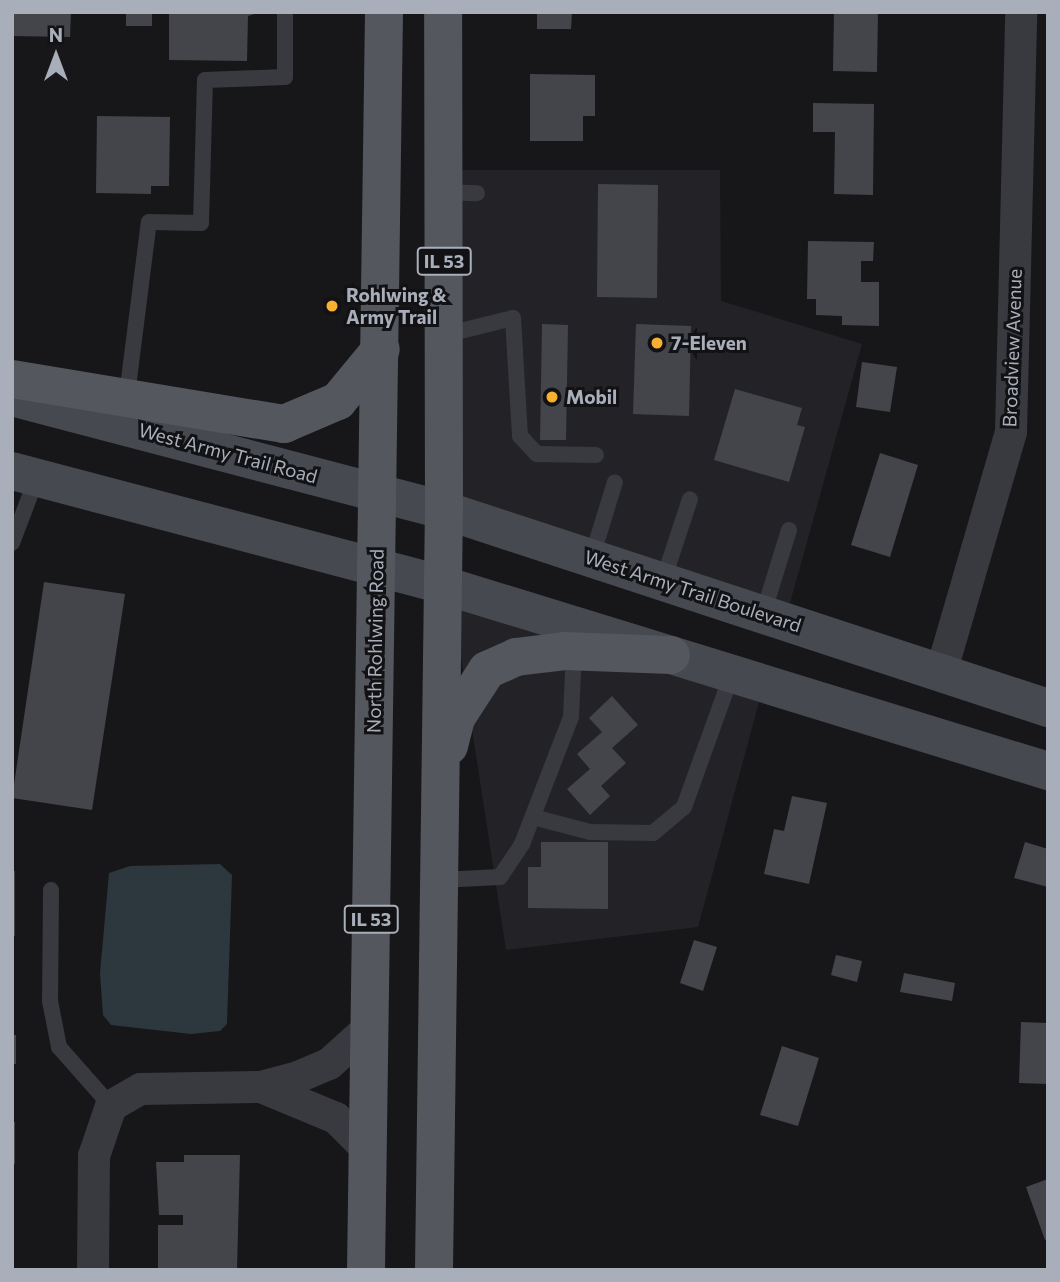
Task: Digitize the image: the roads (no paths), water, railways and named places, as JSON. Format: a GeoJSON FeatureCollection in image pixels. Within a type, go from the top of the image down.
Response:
{"type":"FeatureCollection","features":[{"type":"Feature","properties":{"kind":"main road","name":"North Rohlwing Road"},"geometry":{"type":"LineString","coordinates":[[366,1270],[384,12]]}},
{"type":"Feature","properties":{"kind":"main road","name":"IL 53"},"geometry":{"type":"LineString","coordinates":[[435,1270],[444,335],[460,192],[443,12]]}},
{"type":"Feature","properties":{"kind":"main road"},"geometry":{"type":"LineString","coordinates":[[12,379],[127,395],[284,424],[338,401],[381,349]]}},
{"type":"Feature","properties":{"kind":"main road","name":"West Army Trail Road"},"geometry":{"type":"LineString","coordinates":[[12,397],[444,510]]}},
{"type":"Feature","properties":{"kind":"main road"},"geometry":{"type":"LineString","coordinates":[[25,474],[443,585],[1048,771]]}},
{"type":"Feature","properties":{"kind":"main road","name":"West Army Trail Boulevard"},"geometry":{"type":"LineString","coordinates":[[444,510],[1048,708]]}},
{"type":"Feature","properties":{"kind":"main road"},"geometry":{"type":"LineString","coordinates":[[440,783],[456,718],[487,670],[516,657],[574,651],[671,655]]}},
{"type":"Feature","properties":{"kind":"street","name":"Broadview Avenue"},"geometry":{"type":"LineString","coordinates":[[941,673],[1011,432],[1021,12]]}},
{"type":"Feature","properties":{"kind":"street"},"geometry":{"type":"LineString","coordinates":[[93,1270],[94,1156],[111,1105],[141,1089],[261,1087],[329,1064],[369,1028]]}},
{"type":"Feature","properties":{"kind":"street"},"geometry":{"type":"LineString","coordinates":[[261,1087],[336,1118],[366,1148]]}},
{"type":"Feature","properties":{"kind":"lane"},"geometry":{"type":"LineString","coordinates":[[127,395],[149,222],[201,223],[205,80],[285,77],[285,12]]}},
{"type":"Feature","properties":{"kind":"lane"},"geometry":{"type":"LineString","coordinates":[[444,335],[513,318],[520,436],[537,454],[596,455]]}},
{"type":"Feature","properties":{"kind":"lane"},"geometry":{"type":"LineString","coordinates":[[12,543],[25,474]]}},
{"type":"Feature","properties":{"kind":"lane"},"geometry":{"type":"LineString","coordinates":[[592,557],[615,482]]}},
{"type":"Feature","properties":{"kind":"lane"},"geometry":{"type":"LineString","coordinates":[[663,581],[690,499]]}},
{"type":"Feature","properties":{"kind":"lane"},"geometry":{"type":"LineString","coordinates":[[763,614],[789,530]]}},
{"type":"Feature","properties":{"kind":"lane"},"geometry":{"type":"LineString","coordinates":[[439,880],[500,877],[533,817],[571,717],[574,651]]}},
{"type":"Feature","properties":{"kind":"lane"},"geometry":{"type":"LineString","coordinates":[[533,817],[590,832],[653,833],[684,807],[732,674]]}},
{"type":"Feature","properties":{"kind":"lane"},"geometry":{"type":"LineString","coordinates":[[51,890],[50,1001],[59,1046],[111,1105]]}},
{"type":"Feature","properties":{"kind":"place","name":"Rohlwing & Army Trail"},"geometry":{"type":"Point","coordinates":[332,306]}},
{"type":"Feature","properties":{"kind":"place","name":"7-Eleven"},"geometry":{"type":"Point","coordinates":[657,343]}},
{"type":"Feature","properties":{"kind":"place","name":"Mobil"},"geometry":{"type":"Point","coordinates":[552,397]}}]}
